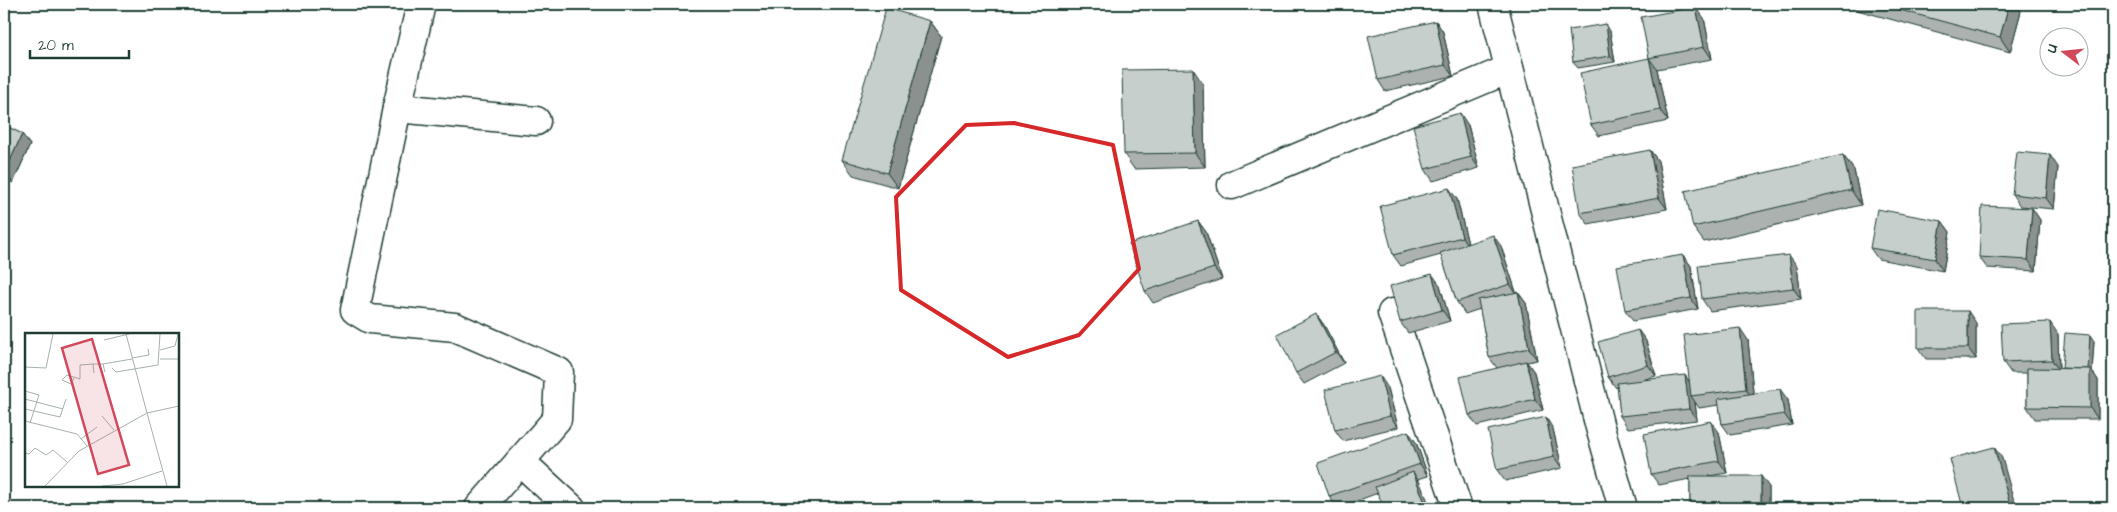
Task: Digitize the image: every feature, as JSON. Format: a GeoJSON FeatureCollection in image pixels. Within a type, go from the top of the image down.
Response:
{"type":"FeatureCollection","features":[{"type":"Feature","properties":{"kind":"street"},"geometry":{"type":"LineString","coordinates":[[421,4],[397,108],[355,310],[370,319],[455,326],[559,372],[557,419],[479,508]]}},
{"type":"Feature","properties":{"kind":"street"},"geometry":{"type":"LineString","coordinates":[[1493,4],[1599,424],[1623,508]]}},
{"type":"Feature","properties":{"kind":"street"},"geometry":{"type":"LineString","coordinates":[[1232,186],[1509,69]]}},
{"type":"Feature","properties":{"kind":"street"},"geometry":{"type":"LineString","coordinates":[[397,108],[536,122]]}},
{"type":"Feature","properties":{"kind":"street"},"geometry":{"type":"LineString","coordinates":[[1392,313],[1458,508]]}},
{"type":"Feature","properties":{"kind":"street"},"geometry":{"type":"LineString","coordinates":[[520,461],[571,508]]}},
{"type":"Feature","properties":{"kind":"highlighted area"},"geometry":{"type":"Polygon","coordinates":[[[1014,123],[1113,145],[1139,269],[1079,335],[1008,357],[901,290],[896,197],[966,125],[1014,123]]]}},
{"type":"Feature","properties":{"kind":"building"},"geometry":{"type":"Polygon","coordinates":[[[1878,4],[2009,4],[2000,37],[1878,4]]]}},
{"type":"Feature","properties":{"kind":"building"},"geometry":{"type":"Polygon","coordinates":[[[1696,7],[1704,47],[1649,58],[1641,17],[1696,7]]]}},
{"type":"Feature","properties":{"kind":"building"},"geometry":{"type":"Polygon","coordinates":[[[886,8],[930,21],[887,173],[842,160],[886,8]]]}},
{"type":"Feature","properties":{"kind":"building"},"geometry":{"type":"Polygon","coordinates":[[[1436,21],[1445,65],[1378,80],[1368,36],[1436,21]]]}},
{"type":"Feature","properties":{"kind":"building"},"geometry":{"type":"Polygon","coordinates":[[[1606,24],[1610,56],[1573,62],[1569,30],[1606,24]]]}},
{"type":"Feature","properties":{"kind":"building"},"geometry":{"type":"Polygon","coordinates":[[[1649,58],[1660,110],[1591,125],[1580,73],[1649,58]]]}},
{"type":"Feature","properties":{"kind":"building"},"geometry":{"type":"Polygon","coordinates":[[[1193,69],[1195,153],[1124,154],[1122,70],[1193,69]]]}},
{"type":"Feature","properties":{"kind":"building"},"geometry":{"type":"Polygon","coordinates":[[[1460,113],[1471,157],[1425,169],[1413,126],[1460,113]]]}},
{"type":"Feature","properties":{"kind":"building"},"geometry":{"type":"Polygon","coordinates":[[[4,125],[22,134],[5,172],[4,171],[4,125]]]}},
{"type":"Feature","properties":{"kind":"building"},"geometry":{"type":"Polygon","coordinates":[[[1650,150],[1659,198],[1580,213],[1572,165],[1650,150]]]}},
{"type":"Feature","properties":{"kind":"building"},"geometry":{"type":"Polygon","coordinates":[[[2017,152],[2050,155],[2046,198],[2012,194],[2017,152]]]}},
{"type":"Feature","properties":{"kind":"building"},"geometry":{"type":"Polygon","coordinates":[[[1843,155],[1851,190],[1693,227],[1685,191],[1843,155]]]}},
{"type":"Feature","properties":{"kind":"building"},"geometry":{"type":"Polygon","coordinates":[[[1449,188],[1462,237],[1393,255],[1380,206],[1449,188]]]}},
{"type":"Feature","properties":{"kind":"building"},"geometry":{"type":"Polygon","coordinates":[[[1982,206],[2032,208],[2028,260],[1979,257],[1982,206]]]}},
{"type":"Feature","properties":{"kind":"building"},"geometry":{"type":"Polygon","coordinates":[[[1877,209],[1942,221],[1935,259],[1870,248],[1877,209]]]}},
{"type":"Feature","properties":{"kind":"building"},"geometry":{"type":"Polygon","coordinates":[[[1198,221],[1214,268],[1145,291],[1129,244],[1198,221]]]}},
{"type":"Feature","properties":{"kind":"building"},"geometry":{"type":"Polygon","coordinates":[[[1493,235],[1510,284],[1457,302],[1440,253],[1493,235]]]}},
{"type":"Feature","properties":{"kind":"building"},"geometry":{"type":"Polygon","coordinates":[[[1683,255],[1691,298],[1625,310],[1617,266],[1683,255]]]}},
{"type":"Feature","properties":{"kind":"building"},"geometry":{"type":"Polygon","coordinates":[[[1789,255],[1793,288],[1702,299],[1698,266],[1789,255]]]}},
{"type":"Feature","properties":{"kind":"building"},"geometry":{"type":"Polygon","coordinates":[[[1432,274],[1442,310],[1400,322],[1390,286],[1432,274]]]}},
{"type":"Feature","properties":{"kind":"building"},"geometry":{"type":"Polygon","coordinates":[[[1518,292],[1529,348],[1489,357],[1478,300],[1518,292]]]}},
{"type":"Feature","properties":{"kind":"building"},"geometry":{"type":"Polygon","coordinates":[[[1918,311],[1968,311],[1968,348],[1918,348],[1918,311]]]}},
{"type":"Feature","properties":{"kind":"building"},"geometry":{"type":"Polygon","coordinates":[[[1316,314],[1336,352],[1296,373],[1277,334],[1316,314]]]}},
{"type":"Feature","properties":{"kind":"building"},"geometry":{"type":"Polygon","coordinates":[[[2050,322],[2052,360],[2003,362],[2001,324],[2050,322]]]}},
{"type":"Feature","properties":{"kind":"building"},"geometry":{"type":"Polygon","coordinates":[[[1740,328],[1746,389],[1691,396],[1684,335],[1740,328]]]}},
{"type":"Feature","properties":{"kind":"building"},"geometry":{"type":"Polygon","coordinates":[[[1638,330],[1648,365],[1608,377],[1598,342],[1638,330]]]}},
{"type":"Feature","properties":{"kind":"building"},"geometry":{"type":"Polygon","coordinates":[[[2065,333],[2090,335],[2088,369],[2062,368],[2065,333]]]}},
{"type":"Feature","properties":{"kind":"building"},"geometry":{"type":"Polygon","coordinates":[[[1526,361],[1535,399],[1469,415],[1460,377],[1526,361]]]}},
{"type":"Feature","properties":{"kind":"building"},"geometry":{"type":"Polygon","coordinates":[[[2027,368],[2090,369],[2090,408],[2027,407],[2027,368]]]}},
{"type":"Feature","properties":{"kind":"building"},"geometry":{"type":"Polygon","coordinates":[[[1685,375],[1689,409],[1620,416],[1617,383],[1685,375]]]}},
{"type":"Feature","properties":{"kind":"building"},"geometry":{"type":"Polygon","coordinates":[[[1380,376],[1390,416],[1335,430],[1325,390],[1380,376]]]}},
{"type":"Feature","properties":{"kind":"building"},"geometry":{"type":"Polygon","coordinates":[[[1780,389],[1784,414],[1722,424],[1718,399],[1780,389]]]}},
{"type":"Feature","properties":{"kind":"building"},"geometry":{"type":"Polygon","coordinates":[[[1546,417],[1554,457],[1497,470],[1488,430],[1546,417]]]}},
{"type":"Feature","properties":{"kind":"building"},"geometry":{"type":"Polygon","coordinates":[[[1711,421],[1719,461],[1651,474],[1644,434],[1711,421]]]}},
{"type":"Feature","properties":{"kind":"building"},"geometry":{"type":"Polygon","coordinates":[[[1408,431],[1420,464],[1329,496],[1318,463],[1408,431]]]}},
{"type":"Feature","properties":{"kind":"building"},"geometry":{"type":"Polygon","coordinates":[[[1994,447],[2011,508],[1963,508],[1950,459],[1994,447]]]}},
{"type":"Feature","properties":{"kind":"building"},"geometry":{"type":"Polygon","coordinates":[[[1413,472],[1427,508],[1384,508],[1375,487],[1413,472]]]}},
{"type":"Feature","properties":{"kind":"building"},"geometry":{"type":"Polygon","coordinates":[[[1690,476],[1761,476],[1761,508],[1690,508],[1690,476]]]}}]}
